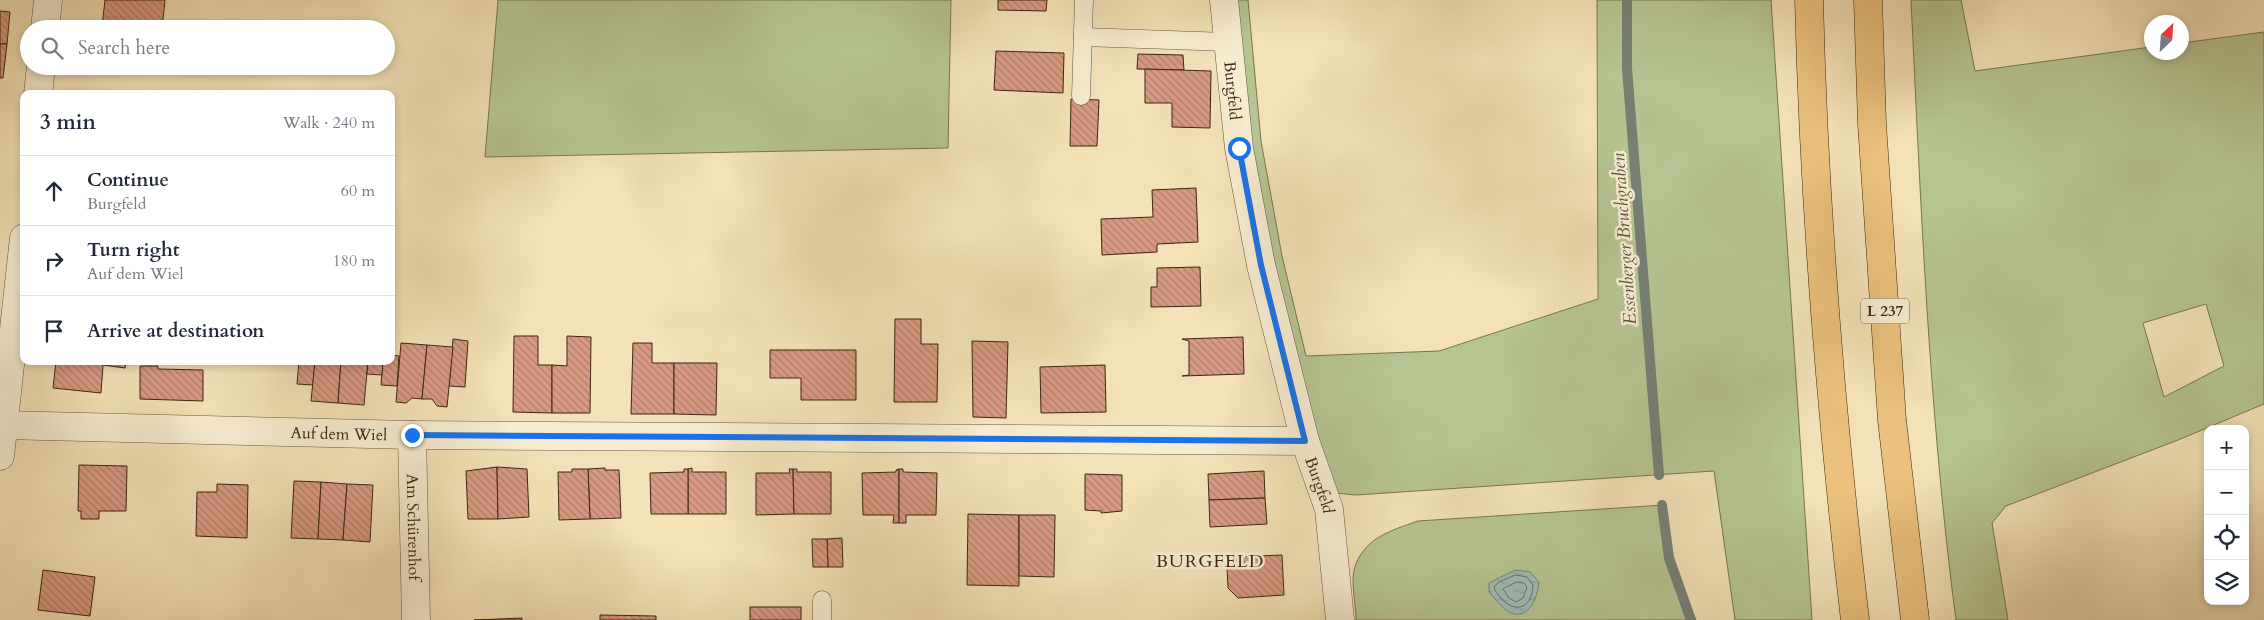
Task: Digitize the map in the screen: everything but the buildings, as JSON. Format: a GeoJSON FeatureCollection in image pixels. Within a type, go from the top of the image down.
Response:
{"type":"FeatureCollection","features":[{"type":"Feature","properties":{"kind":"highway"},"geometry":{"type":"LineString","coordinates":[[1809,0],[1814,150],[1825,320],[1840,492],[1855,620]]}},
{"type":"Feature","properties":{"kind":"highway","name":"L 237"},"geometry":{"type":"LineString","coordinates":[[1868,0],[1872,124],[1891,410],[1914,620]]}},
{"type":"Feature","properties":{"kind":"street"},"geometry":{"type":"LineString","coordinates":[[46,20],[48,0]]}},
{"type":"Feature","properties":{"kind":"street","name":"Burgfeld"},"geometry":{"type":"LineString","coordinates":[[1224,0],[1239,148],[1257,245],[1305,441],[1329,509],[1340,620]]}},
{"type":"Feature","properties":{"kind":"street"},"geometry":{"type":"LineString","coordinates":[[38,90],[40,75]]}},
{"type":"Feature","properties":{"kind":"street"},"geometry":{"type":"LineString","coordinates":[[0,456],[20,280]]}},
{"type":"Feature","properties":{"kind":"street","name":"Auf dem Wiel"},"geometry":{"type":"LineString","coordinates":[[3,425],[412,435],[1305,441]]}},
{"type":"Feature","properties":{"kind":"street","name":"Am Schürenhof"},"geometry":{"type":"LineString","coordinates":[[412,435],[416,620]]}},
{"type":"Feature","properties":{"kind":"lane"},"geometry":{"type":"LineString","coordinates":[[1081,96],[1084,0]]}},
{"type":"Feature","properties":{"kind":"lane"},"geometry":{"type":"LineString","coordinates":[[1083,37],[1228,42]]}},
{"type":"Feature","properties":{"kind":"lane"},"geometry":{"type":"LineString","coordinates":[[822,600],[822,620]]}},
{"type":"Feature","properties":{"kind":"green space"},"geometry":{"type":"Polygon","coordinates":[[[498,0],[951,0],[948,148],[485,157],[498,0]]]}},
{"type":"Feature","properties":{"kind":"green space"},"geometry":{"type":"Polygon","coordinates":[[[1234,0],[1248,0],[1261,141],[1282,256],[1306,356],[1439,351],[1598,299],[1597,0],[1771,0],[1812,620],[1735,620],[1714,471],[1356,495],[1336,493],[1284,318],[1264,229],[1255,185],[1246,123],[1234,0]]]}},
{"type":"Feature","properties":{"kind":"green space"},"geometry":{"type":"Polygon","coordinates":[[[1911,0],[1961,0],[1975,71],[2144,48],[2144,60],[2189,60],[2189,42],[2264,32],[2264,404],[2214,425],[2204,425],[2204,429],[2178,440],[2006,506],[1992,523],[2008,620],[1956,620],[1939,466],[1923,233],[1911,0]],[[2206,304],[2143,323],[2164,397],[2224,366],[2206,304]]]}},
{"type":"Feature","properties":{"kind":"green space"},"geometry":{"type":"Polygon","coordinates":[[[1664,505],[1676,577],[1696,620],[1356,620],[1353,575],[1358,559],[1371,543],[1397,528],[1418,521],[1664,505]]]}},
{"type":"Feature","properties":{"kind":"water"},"geometry":{"type":"Polygon","coordinates":[[[1515,570],[1530,572],[1539,582],[1535,599],[1529,609],[1520,614],[1507,611],[1489,592],[1489,583],[1515,570]]]}},
{"type":"Feature","properties":{"kind":"waterway","name":"Essenberger Bruchgraben"},"geometry":{"type":"LineString","coordinates":[[1627,0],[1627,68],[1659,475]]}},
{"type":"Feature","properties":{"kind":"waterway","name":"Essenberger Bruchgraben"},"geometry":{"type":"LineString","coordinates":[[1662,505],[1669,558],[1691,620]]}},
{"type":"Feature","properties":{"kind":"district","name":"BURGFELD"},"geometry":{"type":"Point","coordinates":[1210,561]}},
{"type":"Feature","properties":{"kind":"route"},"geometry":{"type":"LineString","coordinates":[[412,435],[1305,441],[1261,265],[1239,148]]}}]}
